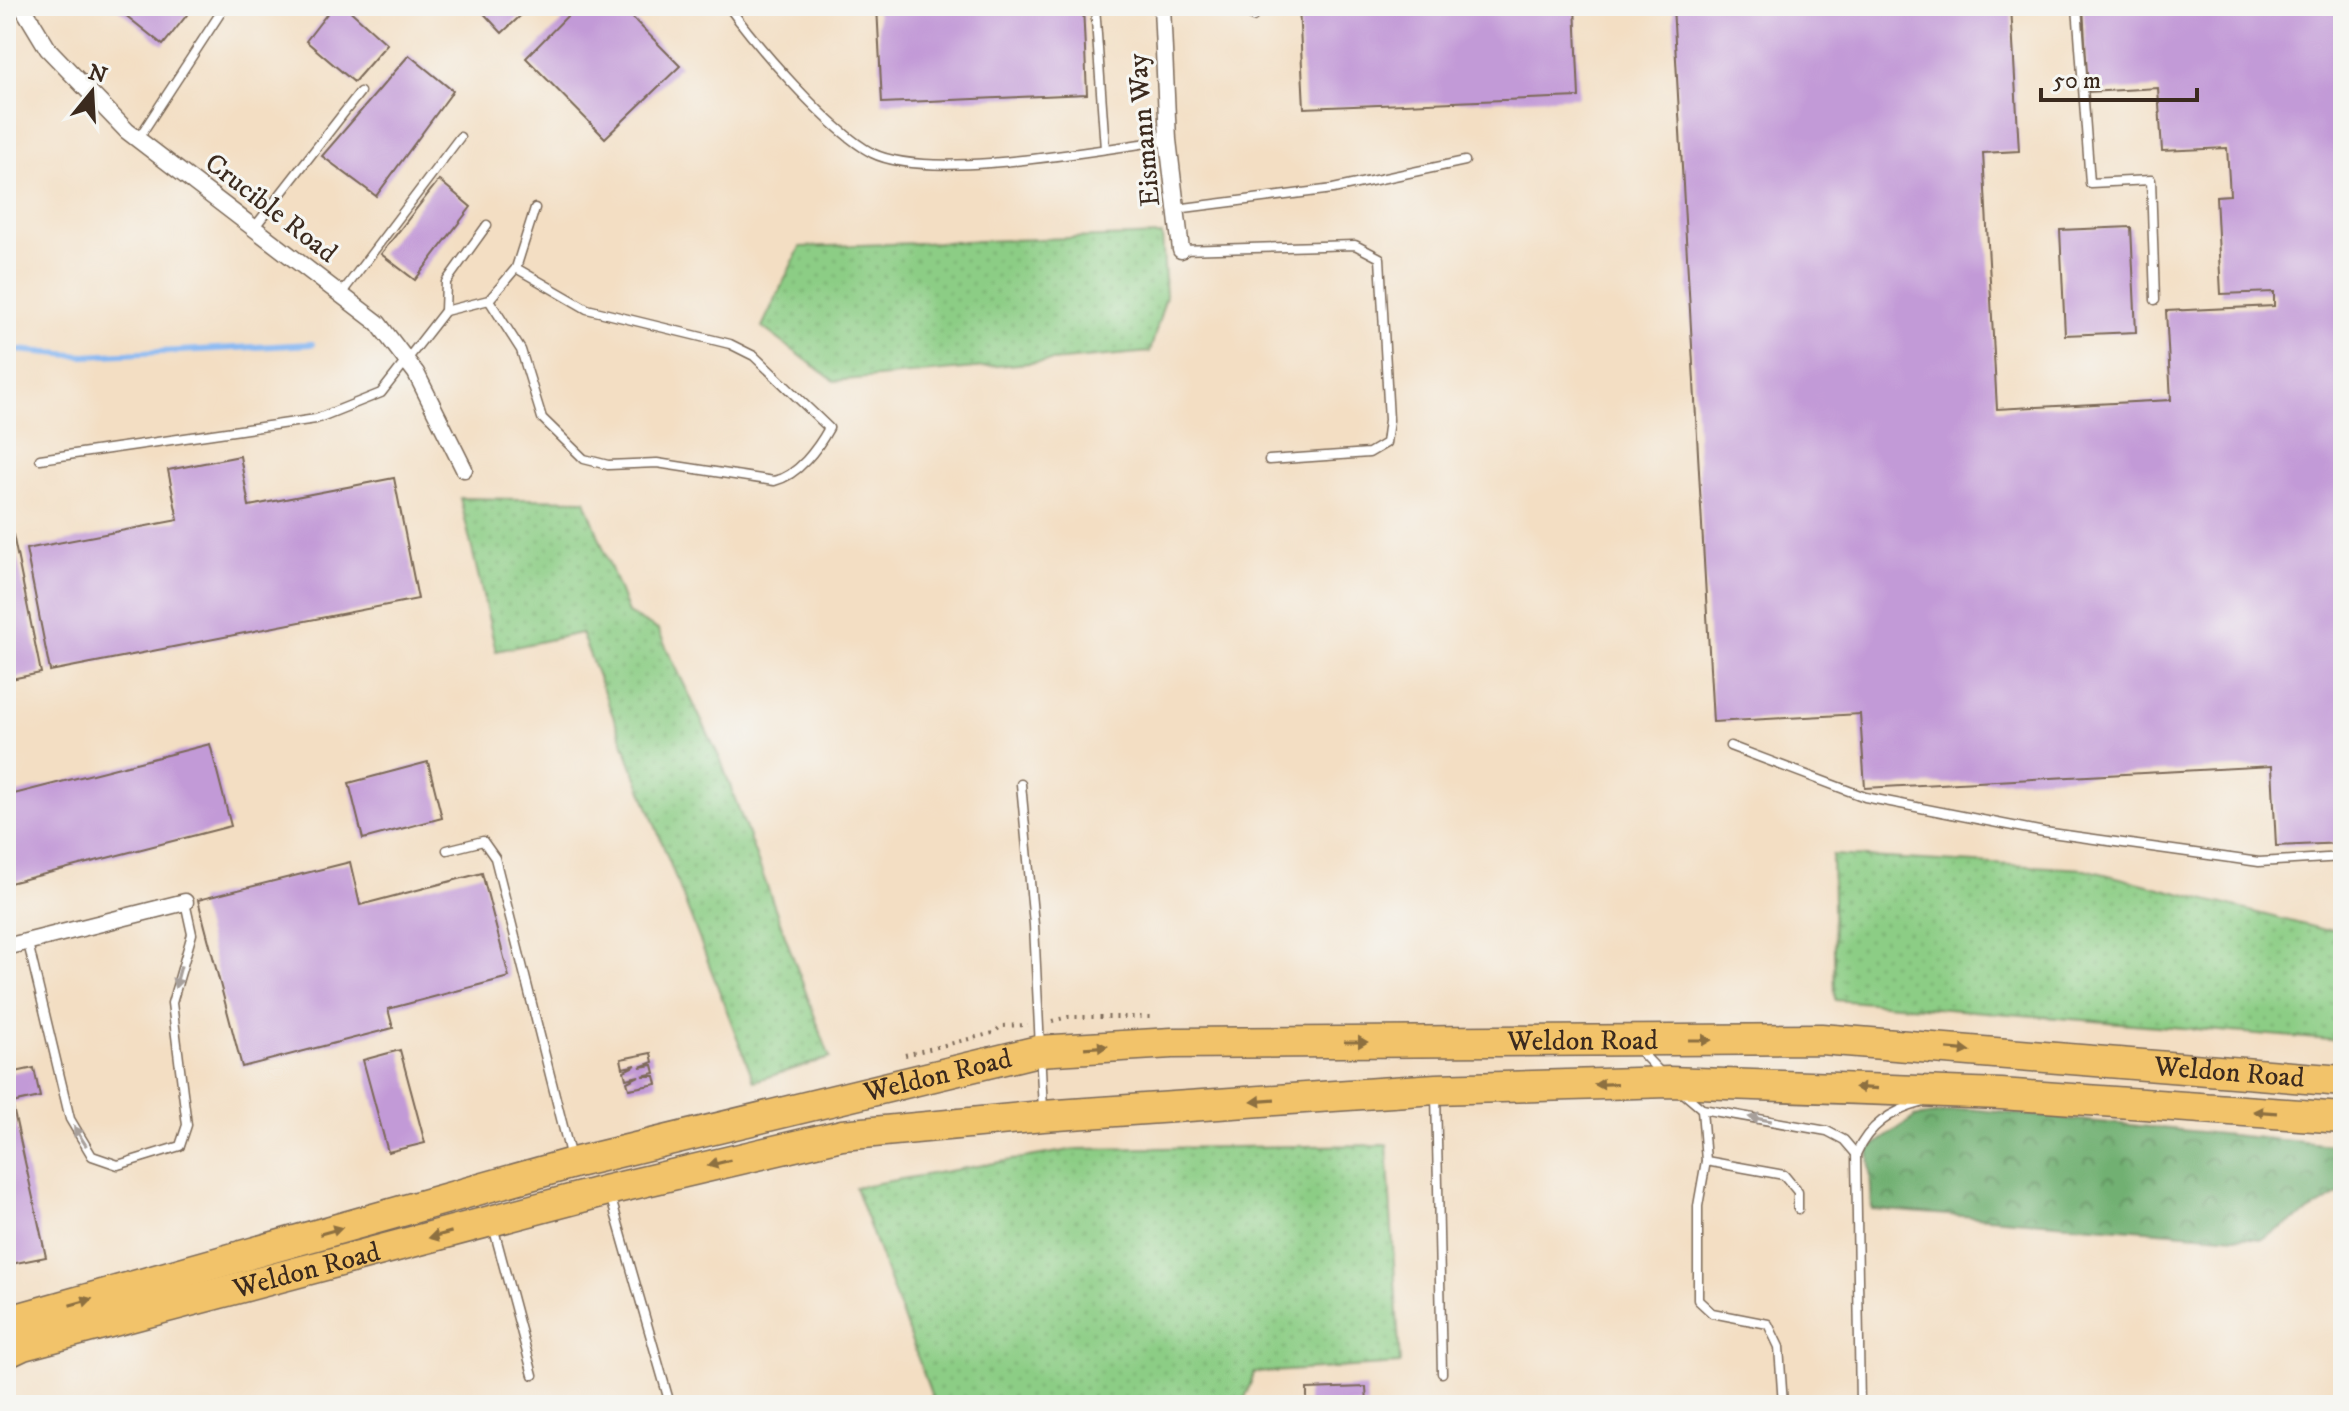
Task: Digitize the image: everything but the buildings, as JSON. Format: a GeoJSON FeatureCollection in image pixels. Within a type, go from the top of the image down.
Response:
{"type":"FeatureCollection","features":[{"type":"Feature","properties":{"kind":"highway","name":"Weldon Road"},"geometry":{"type":"LineString","coordinates":[[6,1322],[573,1163],[827,1099],[1038,1051],[1172,1043],[1821,1039],[2343,1081]]}},
{"type":"Feature","properties":{"kind":"highway","name":"Weldon Road"},"geometry":{"type":"LineString","coordinates":[[6,1353],[23,1345],[608,1190],[842,1135],[1043,1116],[1436,1089],[1669,1082],[2001,1094],[2343,1118]]}},
{"type":"Feature","properties":{"kind":"street","name":"Crucible Road"},"geometry":{"type":"LineString","coordinates":[[22,6],[48,49],[138,139],[378,323],[406,360],[464,469]]}},
{"type":"Feature","properties":{"kind":"street","name":"Eismann Way"},"geometry":{"type":"LineString","coordinates":[[1162,6],[1168,140],[1181,250]]}},
{"type":"Feature","properties":{"kind":"street"},"geometry":{"type":"LineString","coordinates":[[6,947],[185,902]]}},
{"type":"Feature","properties":{"kind":"lane"},"geometry":{"type":"LineString","coordinates":[[138,139],[225,6]]}},
{"type":"Feature","properties":{"kind":"lane"},"geometry":{"type":"LineString","coordinates":[[728,6],[820,112],[874,154],[895,160],[981,164],[1168,140]]}},
{"type":"Feature","properties":{"kind":"lane"},"geometry":{"type":"LineString","coordinates":[[1095,6],[1105,149]]}},
{"type":"Feature","properties":{"kind":"lane"},"geometry":{"type":"LineString","coordinates":[[1252,6],[1253,17]]}},
{"type":"Feature","properties":{"kind":"lane"},"geometry":{"type":"LineString","coordinates":[[2077,6],[2090,183],[2151,180],[2155,300]]}},
{"type":"Feature","properties":{"kind":"lane"},"geometry":{"type":"LineString","coordinates":[[254,228],[360,92]]}},
{"type":"Feature","properties":{"kind":"lane"},"geometry":{"type":"LineString","coordinates":[[340,294],[460,137]]}},
{"type":"Feature","properties":{"kind":"lane"},"geometry":{"type":"LineString","coordinates":[[1176,209],[1333,189],[1465,161]]}},
{"type":"Feature","properties":{"kind":"lane"},"geometry":{"type":"LineString","coordinates":[[445,311],[489,300],[516,268],[535,208]]}},
{"type":"Feature","properties":{"kind":"lane"},"geometry":{"type":"LineString","coordinates":[[40,459],[316,419],[381,393],[445,311],[446,282],[487,225]]}},
{"type":"Feature","properties":{"kind":"lane"},"geometry":{"type":"LineString","coordinates":[[1181,250],[1355,245],[1380,258],[1389,420],[1386,443],[1369,453],[1269,460]]}},
{"type":"Feature","properties":{"kind":"lane"},"geometry":{"type":"LineString","coordinates":[[489,300],[521,350],[542,418],[584,459],[608,465],[657,463],[774,481],[787,479],[820,445],[829,428],[754,356],[730,344],[587,309],[516,268]]}},
{"type":"Feature","properties":{"kind":"lane"},"geometry":{"type":"LineString","coordinates":[[1730,746],[1865,797],[2044,832],[2259,862],[2343,857]]}},
{"type":"Feature","properties":{"kind":"lane"},"geometry":{"type":"LineString","coordinates":[[1021,784],[1034,925],[1043,1116]]}},
{"type":"Feature","properties":{"kind":"lane"},"geometry":{"type":"LineString","coordinates":[[447,850],[483,841],[495,858],[573,1163]]}},
{"type":"Feature","properties":{"kind":"lane"},"geometry":{"type":"LineString","coordinates":[[28,943],[70,1119],[92,1156],[118,1165],[180,1146],[187,1125],[172,1003],[192,934],[185,902]]}},
{"type":"Feature","properties":{"kind":"lane"},"geometry":{"type":"LineString","coordinates":[[1629,1040],[1669,1082],[1702,1109],[1827,1131],[1844,1140],[1856,1154]]}},
{"type":"Feature","properties":{"kind":"lane"},"geometry":{"type":"LineString","coordinates":[[1436,1089],[1442,1373]]}},
{"type":"Feature","properties":{"kind":"lane"},"geometry":{"type":"LineString","coordinates":[[1860,1405],[1856,1154],[1865,1134],[1896,1110],[1923,1102],[2001,1094]]}},
{"type":"Feature","properties":{"kind":"lane"},"geometry":{"type":"LineString","coordinates":[[1702,1109],[1706,1161],[1698,1206],[1698,1300],[1712,1313],[1768,1324],[1779,1347],[1783,1405]]}},
{"type":"Feature","properties":{"kind":"lane"},"geometry":{"type":"LineString","coordinates":[[1706,1161],[1784,1175],[1798,1192],[1798,1209]]}},
{"type":"Feature","properties":{"kind":"lane"},"geometry":{"type":"LineString","coordinates":[[608,1190],[670,1404]]}},
{"type":"Feature","properties":{"kind":"lane"},"geometry":{"type":"LineString","coordinates":[[491,1221],[533,1375]]}},
{"type":"Feature","properties":{"kind":"green space"},"geometry":{"type":"Polygon","coordinates":[[[1162,235],[1166,296],[1150,352],[834,381],[762,327],[800,247],[1162,235]]]}},
{"type":"Feature","properties":{"kind":"green space"},"geometry":{"type":"Polygon","coordinates":[[[460,498],[585,500],[628,613],[658,630],[721,761],[830,1058],[754,1081],[581,633],[496,651],[460,498]]]}},
{"type":"Feature","properties":{"kind":"green space"},"geometry":{"type":"Polygon","coordinates":[[[1832,855],[2085,869],[2325,930],[2343,929],[2343,1041],[1835,1000],[1832,855]]]}},
{"type":"Feature","properties":{"kind":"green space"},"geometry":{"type":"Polygon","coordinates":[[[1968,1109],[2343,1146],[2343,1192],[2262,1239],[1872,1209],[1869,1149],[1915,1117],[1968,1109]]]}},
{"type":"Feature","properties":{"kind":"green space"},"geometry":{"type":"Polygon","coordinates":[[[1387,1145],[1400,1364],[1254,1373],[1243,1405],[935,1405],[855,1187],[1076,1149],[1387,1145]]]}},
{"type":"Feature","properties":{"kind":"waterway"},"geometry":{"type":"LineString","coordinates":[[6,349],[84,356],[312,344]]}}]}
